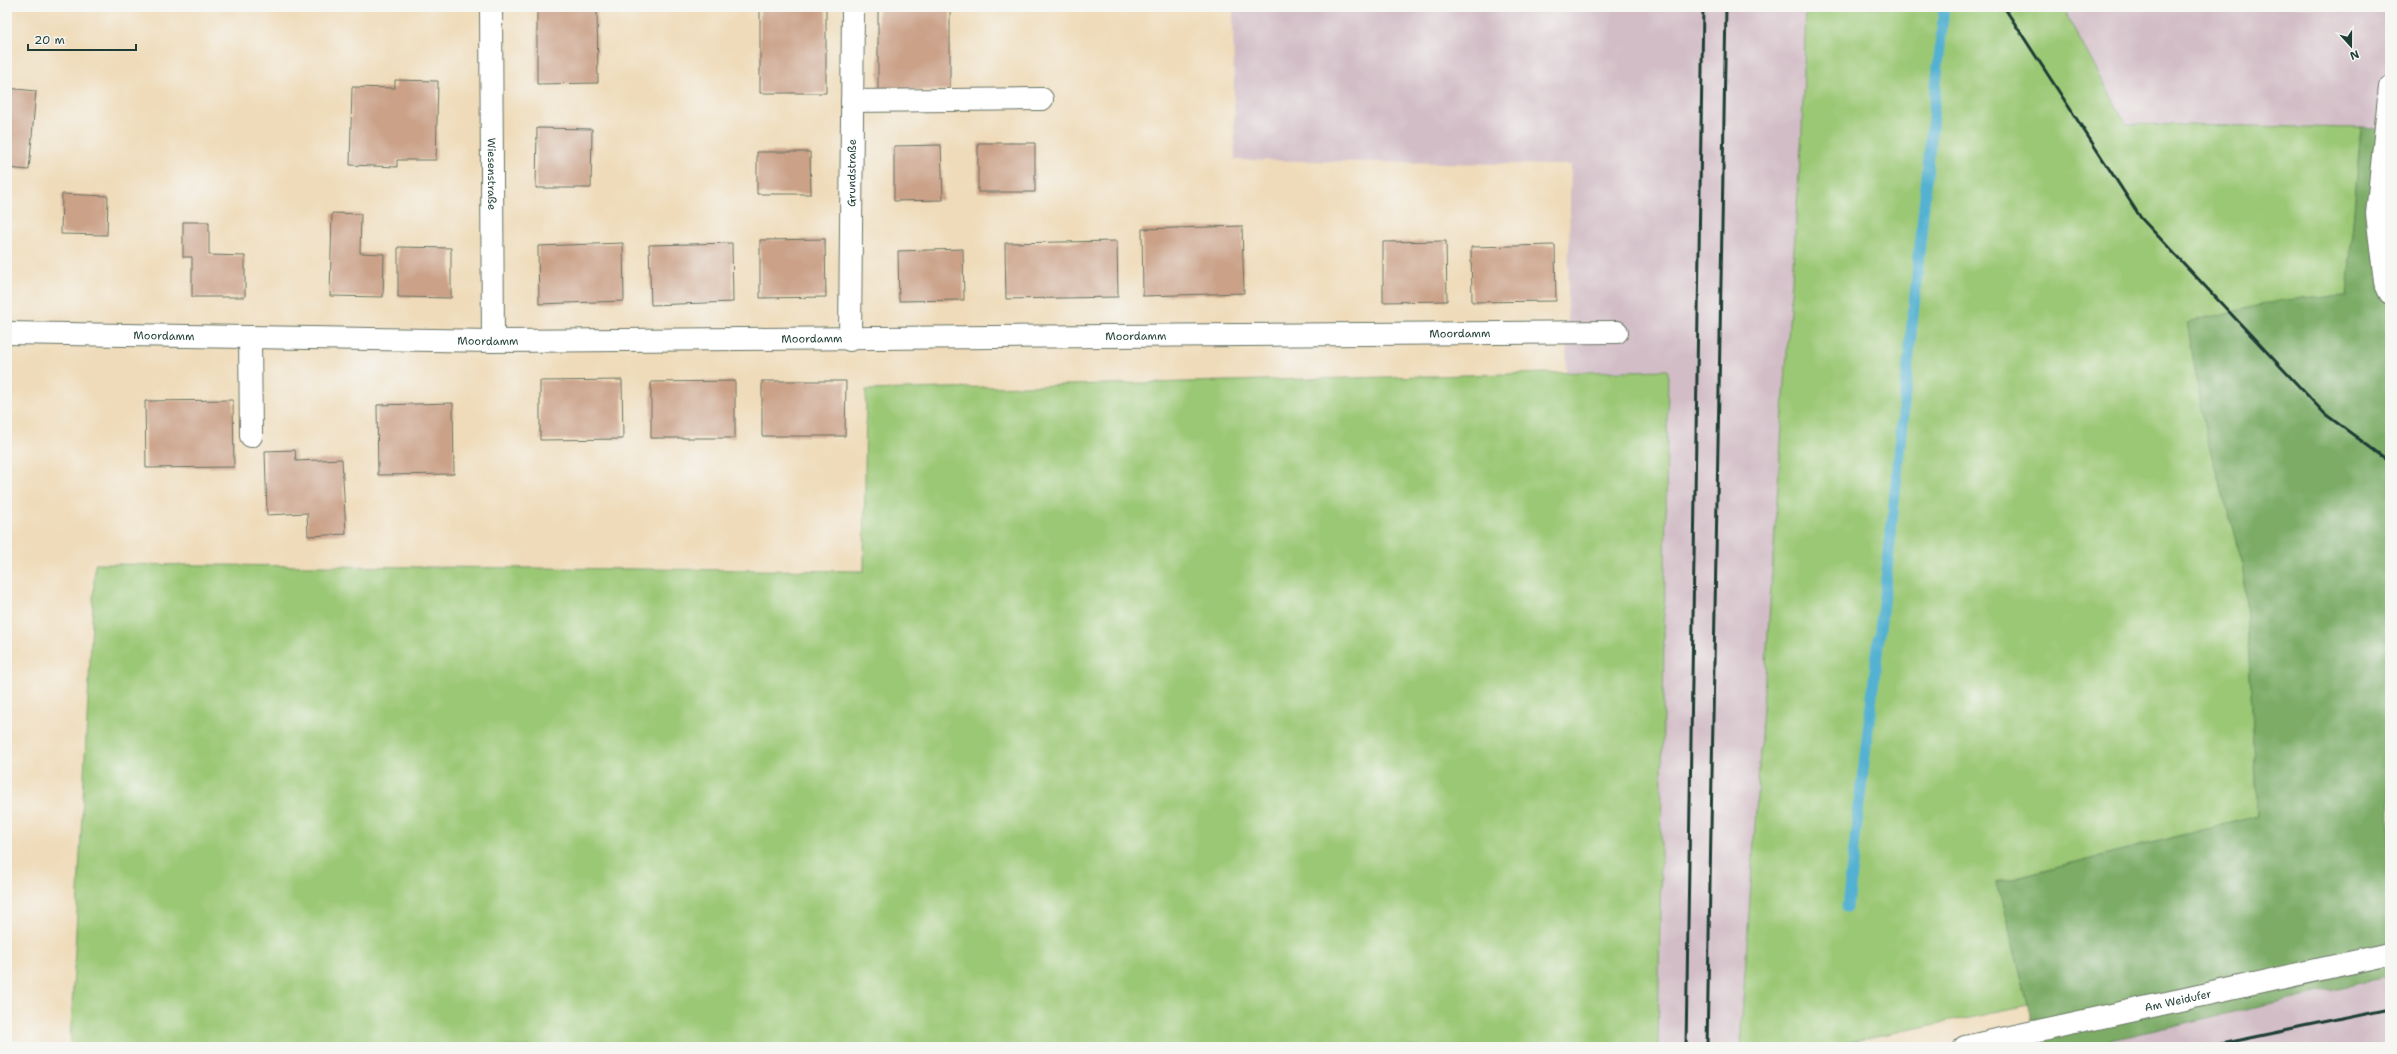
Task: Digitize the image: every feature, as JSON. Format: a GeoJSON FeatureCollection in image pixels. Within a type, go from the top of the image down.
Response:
{"type":"FeatureCollection","features":[{"type":"Feature","properties":{"kind":"street","name":"Wiesenstraße"},"geometry":{"type":"LineString","coordinates":[[491,7],[493,342]]}},
{"type":"Feature","properties":{"kind":"street","name":"Grundstraße"},"geometry":{"type":"LineString","coordinates":[[850,340],[853,7]]}},
{"type":"Feature","properties":{"kind":"street"},"geometry":{"type":"LineString","coordinates":[[2390,88],[2377,214],[2385,282],[2390,293]]}},
{"type":"Feature","properties":{"kind":"street"},"geometry":{"type":"LineString","coordinates":[[852,101],[1042,99]]}},
{"type":"Feature","properties":{"kind":"street","name":"Moordamm"},"geometry":{"type":"LineString","coordinates":[[7,333],[493,342],[1617,332]]}},
{"type":"Feature","properties":{"kind":"street"},"geometry":{"type":"LineString","coordinates":[[250,337],[251,436]]}},
{"type":"Feature","properties":{"kind":"street","name":"Am Weidufer"},"geometry":{"type":"LineString","coordinates":[[1965,1047],[2390,954]]}},
{"type":"Feature","properties":{"kind":"shaded area"},"geometry":{"type":"Polygon","coordinates":[[[1233,7],[1806,7],[1802,131],[1740,1047],[1658,1047],[1668,370],[1566,372],[1571,165],[1235,160],[1233,7]]]}},
{"type":"Feature","properties":{"kind":"shaded area"},"geometry":{"type":"Polygon","coordinates":[[[2062,7],[2390,7],[2390,130],[2126,124],[2062,7]]]}},
{"type":"Feature","properties":{"kind":"shaded area"},"geometry":{"type":"Polygon","coordinates":[[[2390,976],[2390,1047],[2081,1047],[2266,1005],[2390,976]]]}},
{"type":"Feature","properties":{"kind":"green space"},"geometry":{"type":"Polygon","coordinates":[[[1806,7],[2062,7],[2126,124],[2361,128],[2347,296],[2283,300],[2206,435],[2244,568],[2258,816],[1997,882],[2028,1005],[1825,1047],[1740,1047],[1802,131],[1806,7]]]}},
{"type":"Feature","properties":{"kind":"green space"},"geometry":{"type":"Polygon","coordinates":[[[2361,128],[2390,130],[2390,976],[2081,1047],[2039,1047],[1997,882],[2258,816],[2244,568],[2206,435],[2187,322],[2283,300],[2347,296],[2361,128]]]}},
{"type":"Feature","properties":{"kind":"green space"},"geometry":{"type":"Polygon","coordinates":[[[1668,370],[1658,1047],[70,1047],[95,564],[864,571],[866,390],[1668,370]]]}},
{"type":"Feature","properties":{"kind":"building"},"geometry":{"type":"Polygon","coordinates":[[[537,7],[597,7],[598,83],[537,84],[537,7]]]}},
{"type":"Feature","properties":{"kind":"building"},"geometry":{"type":"Polygon","coordinates":[[[760,7],[826,7],[826,93],[760,93],[760,7]]]}},
{"type":"Feature","properties":{"kind":"building"},"geometry":{"type":"Polygon","coordinates":[[[878,7],[950,7],[950,90],[878,90],[878,7]]]}},
{"type":"Feature","properties":{"kind":"building"},"geometry":{"type":"Polygon","coordinates":[[[395,80],[438,81],[436,160],[397,160],[397,167],[350,165],[352,87],[395,88],[395,80]]]}},
{"type":"Feature","properties":{"kind":"building"},"geometry":{"type":"Polygon","coordinates":[[[7,88],[36,91],[29,170],[7,168],[7,88]]]}},
{"type":"Feature","properties":{"kind":"building"},"geometry":{"type":"Polygon","coordinates":[[[537,128],[592,129],[591,188],[536,188],[537,128]]]}},
{"type":"Feature","properties":{"kind":"building"},"geometry":{"type":"Polygon","coordinates":[[[978,143],[1035,143],[1035,192],[978,192],[978,143]]]}},
{"type":"Feature","properties":{"kind":"building"},"geometry":{"type":"Polygon","coordinates":[[[941,145],[943,200],[894,201],[894,146],[941,145]]]}},
{"type":"Feature","properties":{"kind":"building"},"geometry":{"type":"Polygon","coordinates":[[[757,152],[810,152],[811,194],[757,194],[757,152]]]}},
{"type":"Feature","properties":{"kind":"building"},"geometry":{"type":"Polygon","coordinates":[[[62,194],[108,196],[107,235],[61,234],[62,194]]]}},
{"type":"Feature","properties":{"kind":"building"},"geometry":{"type":"Polygon","coordinates":[[[332,213],[361,214],[360,253],[384,254],[383,297],[330,296],[332,213]]]}},
{"type":"Feature","properties":{"kind":"building"},"geometry":{"type":"Polygon","coordinates":[[[183,222],[209,222],[209,255],[245,256],[245,297],[192,297],[192,257],[183,257],[183,222]]]}},
{"type":"Feature","properties":{"kind":"building"},"geometry":{"type":"Polygon","coordinates":[[[1242,226],[1244,293],[1143,296],[1142,229],[1242,226]]]}},
{"type":"Feature","properties":{"kind":"building"},"geometry":{"type":"Polygon","coordinates":[[[825,239],[826,297],[760,298],[760,240],[825,239]]]}},
{"type":"Feature","properties":{"kind":"building"},"geometry":{"type":"Polygon","coordinates":[[[1117,241],[1118,297],[1006,299],[1005,243],[1117,241]]]}},
{"type":"Feature","properties":{"kind":"building"},"geometry":{"type":"Polygon","coordinates":[[[1446,241],[1447,301],[1383,302],[1383,242],[1446,241]]]}},
{"type":"Feature","properties":{"kind":"building"},"geometry":{"type":"Polygon","coordinates":[[[623,243],[624,301],[539,304],[538,246],[623,243]]]}},
{"type":"Feature","properties":{"kind":"building"},"geometry":{"type":"Polygon","coordinates":[[[732,243],[733,302],[651,305],[649,245],[732,243]]]}},
{"type":"Feature","properties":{"kind":"building"},"geometry":{"type":"Polygon","coordinates":[[[1555,245],[1556,301],[1472,302],[1471,247],[1555,245]]]}},
{"type":"Feature","properties":{"kind":"building"},"geometry":{"type":"Polygon","coordinates":[[[398,247],[451,248],[451,298],[398,297],[398,247]]]}},
{"type":"Feature","properties":{"kind":"building"},"geometry":{"type":"Polygon","coordinates":[[[963,249],[964,300],[899,301],[898,251],[963,249]]]}},
{"type":"Feature","properties":{"kind":"building"},"geometry":{"type":"Polygon","coordinates":[[[622,380],[623,439],[540,440],[540,381],[622,380]]]}},
{"type":"Feature","properties":{"kind":"building"},"geometry":{"type":"Polygon","coordinates":[[[735,381],[735,438],[651,438],[651,382],[735,381]]]}},
{"type":"Feature","properties":{"kind":"building"},"geometry":{"type":"Polygon","coordinates":[[[762,381],[846,381],[845,436],[762,436],[762,381]]]}},
{"type":"Feature","properties":{"kind":"building"},"geometry":{"type":"Polygon","coordinates":[[[233,400],[234,467],[146,468],[145,401],[233,400]]]}},
{"type":"Feature","properties":{"kind":"building"},"geometry":{"type":"Polygon","coordinates":[[[453,403],[454,474],[378,475],[377,405],[453,403]]]}},
{"type":"Feature","properties":{"kind":"building"},"geometry":{"type":"Polygon","coordinates":[[[295,450],[296,461],[342,459],[346,534],[308,536],[307,513],[267,515],[265,451],[295,450]]]}},
{"type":"Feature","properties":{"kind":"waterway"},"geometry":{"type":"LineString","coordinates":[[1847,907],[1889,553],[1944,7]]}},
{"type":"Feature","properties":{"kind":"railway"},"geometry":{"type":"LineString","coordinates":[[1686,1047],[1703,7]]}},
{"type":"Feature","properties":{"kind":"railway"},"geometry":{"type":"LineString","coordinates":[[1707,1047],[1726,7]]}},
{"type":"Feature","properties":{"kind":"railway"},"geometry":{"type":"LineString","coordinates":[[2004,7],[2141,218],[2325,414],[2390,462]]}},
{"type":"Feature","properties":{"kind":"railway"},"geometry":{"type":"LineString","coordinates":[[2207,1047],[2390,1009]]}}]}
